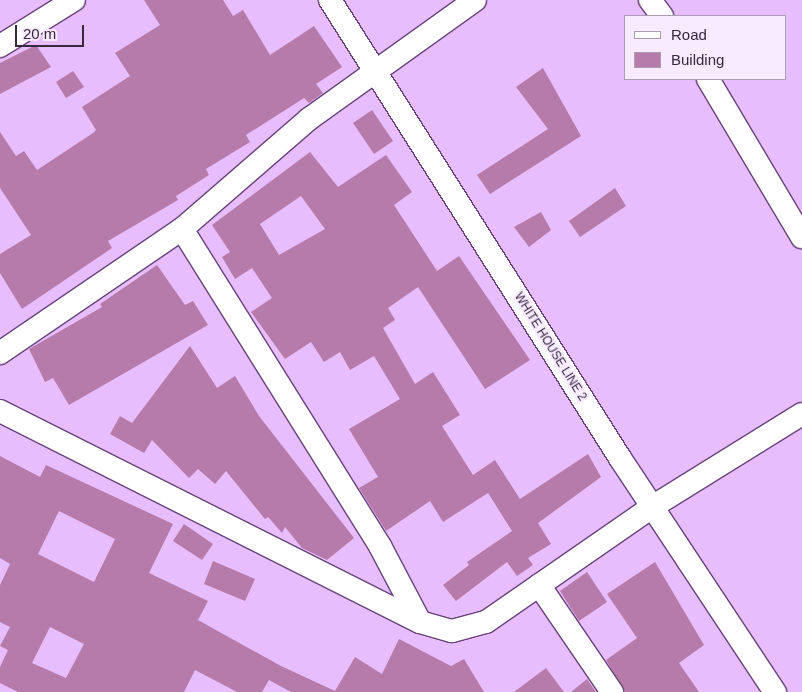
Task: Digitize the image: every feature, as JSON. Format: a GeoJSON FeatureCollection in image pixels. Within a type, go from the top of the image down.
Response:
{"type":"FeatureCollection","features":[{"type":"Feature","properties":{"kind":"street"},"geometry":{"type":"LineString","coordinates":[[0,46],[74,0]]}},
{"type":"Feature","properties":{"kind":"street","name":"WHITE HOUSE LINE 2"},"geometry":{"type":"LineString","coordinates":[[330,0],[652,507],[775,692]]}},
{"type":"Feature","properties":{"kind":"street"},"geometry":{"type":"LineString","coordinates":[[0,353],[182,229],[309,119],[475,0]]}},
{"type":"Feature","properties":{"kind":"street"},"geometry":{"type":"LineString","coordinates":[[650,0],[661,15]]}},
{"type":"Feature","properties":{"kind":"street"},"geometry":{"type":"LineString","coordinates":[[709,80],[802,237]]}},
{"type":"Feature","properties":{"kind":"street"},"geometry":{"type":"LineString","coordinates":[[182,229],[380,546],[420,622]]}},
{"type":"Feature","properties":{"kind":"street"},"geometry":{"type":"LineString","coordinates":[[0,411],[420,622],[452,631],[486,622],[652,507],[802,414]]}},
{"type":"Feature","properties":{"kind":"street"},"geometry":{"type":"LineString","coordinates":[[540,585],[612,692]]}},
{"type":"Feature","properties":{"kind":"building"},"geometry":{"type":"Polygon","coordinates":[[[144,0],[223,0],[233,16],[243,10],[270,55],[314,26],[342,67],[316,84],[323,93],[309,103],[304,98],[246,135],[250,142],[206,169],[209,175],[176,196],[178,200],[108,241],[112,248],[22,309],[0,273],[0,254],[31,235],[0,188],[0,132],[16,156],[24,151],[37,170],[93,133],[96,130],[82,107],[130,76],[115,53],[160,25],[144,0]]]}},
{"type":"Feature","properties":{"kind":"building"},"geometry":{"type":"Polygon","coordinates":[[[36,45],[51,67],[0,94],[0,63],[36,45]]]}},
{"type":"Feature","properties":{"kind":"building"},"geometry":{"type":"Polygon","coordinates":[[[543,68],[581,136],[490,194],[477,175],[548,129],[516,87],[543,68]]]}},
{"type":"Feature","properties":{"kind":"building"},"geometry":{"type":"Polygon","coordinates":[[[73,71],[84,87],[66,98],[56,82],[73,71]]]}},
{"type":"Feature","properties":{"kind":"building"},"geometry":{"type":"Polygon","coordinates":[[[372,110],[393,141],[374,154],[353,123],[372,110]]]}},
{"type":"Feature","properties":{"kind":"building"},"geometry":{"type":"Polygon","coordinates":[[[310,152],[338,187],[386,155],[412,192],[394,205],[437,271],[459,256],[530,360],[485,389],[418,287],[388,308],[395,320],[383,328],[415,384],[433,372],[460,415],[442,426],[473,475],[495,460],[520,499],[588,454],[601,477],[538,523],[551,544],[528,558],[533,565],[517,576],[507,562],[456,601],[443,585],[469,565],[467,562],[512,531],[488,493],[443,522],[430,501],[386,531],[359,488],[378,477],[349,429],[400,399],[374,356],[350,370],[340,352],[324,362],[311,342],[285,359],[251,312],[272,298],[252,268],[235,279],[222,257],[230,252],[212,225],[310,152]],[[301,196],[260,224],[279,255],[325,229],[301,196]]]}},
{"type":"Feature","properties":{"kind":"building"},"geometry":{"type":"Polygon","coordinates":[[[615,188],[626,206],[580,237],[569,221],[615,188]]]}},
{"type":"Feature","properties":{"kind":"building"},"geometry":{"type":"Polygon","coordinates":[[[541,212],[551,230],[529,247],[514,227],[541,212]]]}},
{"type":"Feature","properties":{"kind":"building"},"geometry":{"type":"Polygon","coordinates":[[[157,265],[185,305],[193,301],[208,325],[69,405],[53,378],[45,382],[29,349],[102,307],[100,304],[157,265]]]}},
{"type":"Feature","properties":{"kind":"building"},"geometry":{"type":"Polygon","coordinates":[[[190,346],[217,388],[235,376],[259,416],[354,538],[327,560],[302,548],[285,527],[282,533],[268,517],[265,519],[226,471],[215,484],[198,469],[189,478],[152,440],[144,453],[110,434],[120,416],[132,423],[190,346]]]}},
{"type":"Feature","properties":{"kind":"building"},"geometry":{"type":"Polygon","coordinates":[[[0,456],[40,477],[46,465],[173,524],[149,573],[208,601],[198,620],[281,666],[335,691],[355,657],[382,674],[399,639],[451,666],[464,659],[484,692],[291,692],[269,680],[262,692],[237,692],[195,670],[184,692],[18,692],[0,683],[0,667],[8,650],[0,646],[10,627],[0,622],[0,585],[10,564],[0,558],[0,456]],[[59,511],[38,554],[94,582],[115,539],[59,511]],[[50,627],[32,663],[66,678],[84,644],[50,627]]]}},
{"type":"Feature","properties":{"kind":"building"},"geometry":{"type":"Polygon","coordinates":[[[184,524],[213,544],[202,560],[173,541],[184,524]]]}},
{"type":"Feature","properties":{"kind":"building"},"geometry":{"type":"Polygon","coordinates":[[[213,561],[255,579],[245,601],[204,584],[213,561]]]}},
{"type":"Feature","properties":{"kind":"building"},"geometry":{"type":"Polygon","coordinates":[[[655,562],[704,645],[679,663],[699,692],[625,692],[606,660],[637,638],[607,594],[655,562]]]}},
{"type":"Feature","properties":{"kind":"building"},"geometry":{"type":"Polygon","coordinates":[[[587,572],[607,602],[579,621],[560,591],[587,572]]]}},
{"type":"Feature","properties":{"kind":"building"},"geometry":{"type":"Polygon","coordinates":[[[546,668],[564,692],[514,692],[546,668]]]}},
{"type":"Feature","properties":{"kind":"building"},"geometry":{"type":"Polygon","coordinates":[[[587,679],[596,692],[571,692],[587,679]]]}}]}
